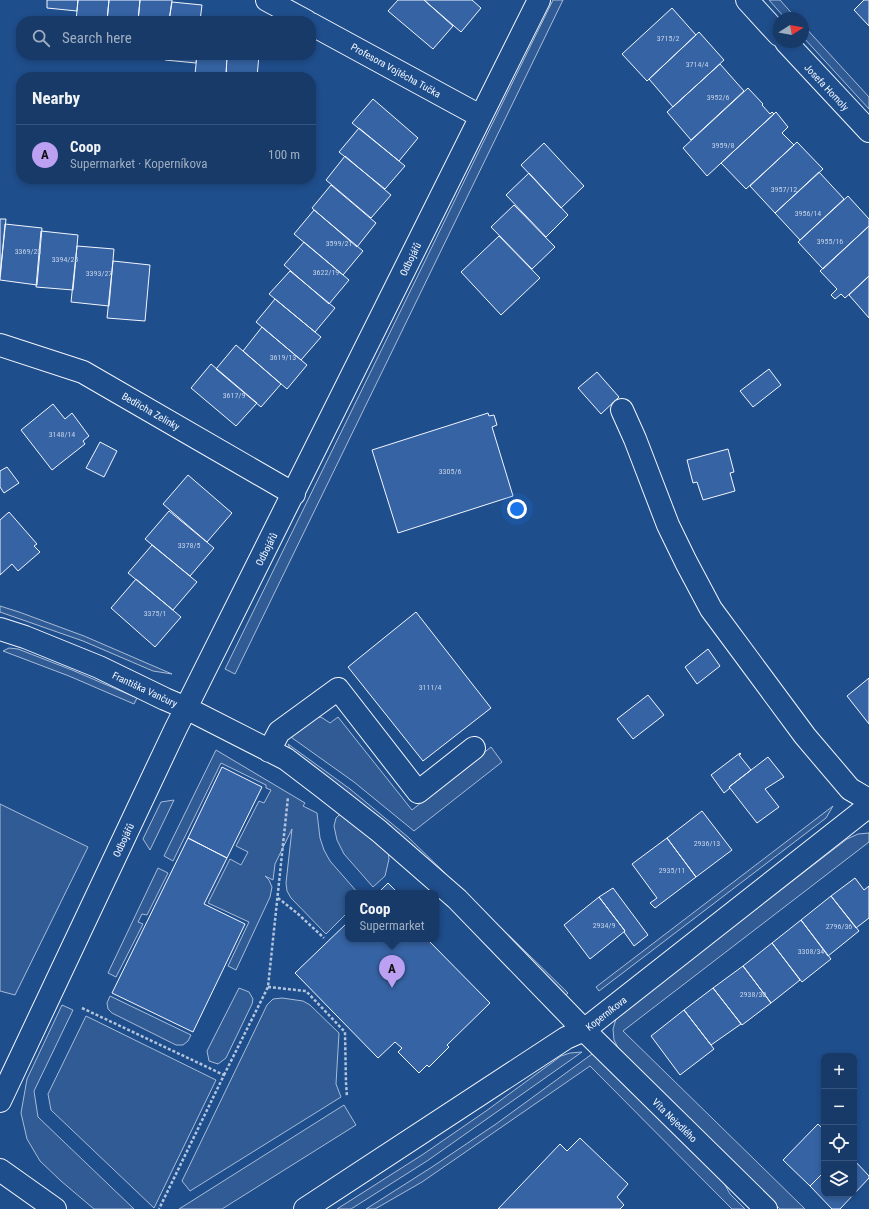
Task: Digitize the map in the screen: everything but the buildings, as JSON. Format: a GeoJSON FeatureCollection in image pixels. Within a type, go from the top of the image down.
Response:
{"type":"FeatureCollection","features":[{"type":"Feature","properties":{"kind":"street"},"geometry":{"type":"LineString","coordinates":[[267,0],[297,16]]}},
{"type":"Feature","properties":{"kind":"street","name":"Odbojářů"},"geometry":{"type":"LineString","coordinates":[[0,1101],[186,708],[539,0]]}},
{"type":"Feature","properties":{"kind":"street"},"geometry":{"type":"LineString","coordinates":[[747,0],[773,28]]}},
{"type":"Feature","properties":{"kind":"street","name":"Profesora Vojtěcha Tučka"},"geometry":{"type":"LineString","coordinates":[[316,27],[480,116]]}},
{"type":"Feature","properties":{"kind":"street","name":"Josefa Homoly"},"geometry":{"type":"LineString","coordinates":[[792,48],[869,131]]}},
{"type":"Feature","properties":{"kind":"street","name":"Bedřicha Zelinky"},"geometry":{"type":"LineString","coordinates":[[0,345],[82,372],[294,494]]}},
{"type":"Feature","properties":{"kind":"street"},"geometry":{"type":"LineString","coordinates":[[622,410],[635,439],[668,525],[711,609],[805,736],[850,789],[869,800]]}},
{"type":"Feature","properties":{"kind":"street","name":"Františka Vančury"},"geometry":{"type":"LineString","coordinates":[[0,629],[25,637],[99,667],[165,700],[186,708],[278,755],[324,788],[379,831],[457,899],[584,1030]]}},
{"type":"Feature","properties":{"kind":"street"},"geometry":{"type":"LineString","coordinates":[[278,755],[279,732],[338,689],[418,792],[474,748]]}},
{"type":"Feature","properties":{"kind":"street","name":"Koperníkova"},"geometry":{"type":"LineString","coordinates":[[305,1209],[566,1038],[584,1030],[869,806]]}},
{"type":"Feature","properties":{"kind":"street","name":"Víta Nejedlého"},"geometry":{"type":"LineString","coordinates":[[584,1030],[766,1209]]}},
{"type":"Feature","properties":{"kind":"street"},"geometry":{"type":"LineString","coordinates":[[0,1170],[55,1209]]}},
{"type":"Feature","properties":{"kind":"path"},"geometry":{"type":"LineString","coordinates":[[159,1209],[268,987],[288,796]]}},
{"type":"Feature","properties":{"kind":"path"},"geometry":{"type":"LineString","coordinates":[[277,898],[297,913],[324,938]]}},
{"type":"Feature","properties":{"kind":"path"},"geometry":{"type":"LineString","coordinates":[[268,987],[306,991],[345,1032],[347,1097]]}},
{"type":"Feature","properties":{"kind":"path"},"geometry":{"type":"LineString","coordinates":[[82,1008],[224,1075]]}},
{"type":"Feature","properties":{"kind":"shaded area"},"geometry":{"type":"Polygon","coordinates":[[[553,0],[563,0],[235,674],[225,669],[553,0]]]}},
{"type":"Feature","properties":{"kind":"shaded area"},"geometry":{"type":"Polygon","coordinates":[[[769,0],[780,0],[791,12],[780,12],[769,0]]]}},
{"type":"Feature","properties":{"kind":"shaded area"},"geometry":{"type":"Polygon","coordinates":[[[809,32],[869,97],[869,109],[809,44],[809,32]]]}},
{"type":"Feature","properties":{"kind":"shaded area"},"geometry":{"type":"Polygon","coordinates":[[[0,606],[84,636],[172,674],[153,671],[83,641],[0,612],[0,606]]]}},
{"type":"Feature","properties":{"kind":"shaded area"},"geometry":{"type":"Polygon","coordinates":[[[9,648],[18,649],[72,670],[137,698],[134,704],[69,676],[3,651],[9,648]]]}},
{"type":"Feature","properties":{"kind":"shaded area"},"geometry":{"type":"Polygon","coordinates":[[[321,717],[330,723],[338,717],[412,810],[491,747],[502,762],[414,831],[354,782],[288,735],[307,719],[321,717]]]}},
{"type":"Feature","properties":{"kind":"shaded area"},"geometry":{"type":"Polygon","coordinates":[[[288,744],[350,789],[408,837],[568,993],[565,996],[293,755],[288,744]]]}},
{"type":"Feature","properties":{"kind":"shaded area"},"geometry":{"type":"Polygon","coordinates":[[[216,750],[305,803],[303,806],[317,813],[320,838],[324,850],[330,861],[355,890],[345,890],[345,915],[326,934],[291,898],[287,891],[286,883],[292,829],[275,864],[273,880],[265,876],[269,880],[272,887],[270,897],[236,970],[228,966],[249,922],[208,903],[230,859],[241,865],[248,852],[236,846],[259,801],[264,803],[271,790],[266,788],[266,785],[221,763],[173,861],[164,856],[216,750]]]}},
{"type":"Feature","properties":{"kind":"shaded area"},"geometry":{"type":"Polygon","coordinates":[[[174,800],[150,850],[143,839],[161,802],[174,800]]]}},
{"type":"Feature","properties":{"kind":"shaded area"},"geometry":{"type":"Polygon","coordinates":[[[0,804],[88,847],[15,995],[0,991],[0,804]]]}},
{"type":"Feature","properties":{"kind":"shaded area"},"geometry":{"type":"Polygon","coordinates":[[[833,806],[826,818],[599,991],[596,987],[833,806]]]}},
{"type":"Feature","properties":{"kind":"shaded area"},"geometry":{"type":"Polygon","coordinates":[[[347,814],[388,851],[389,859],[385,876],[373,887],[344,854],[337,840],[334,826],[336,818],[339,815],[347,814]]]}},
{"type":"Feature","properties":{"kind":"shaded area"},"geometry":{"type":"Polygon","coordinates":[[[869,833],[869,842],[623,1031],[805,1209],[780,1209],[621,1053],[614,1040],[613,1029],[616,1019],[625,1010],[847,839],[858,834],[869,833]]]}},
{"type":"Feature","properties":{"kind":"shaded area"},"geometry":{"type":"Polygon","coordinates":[[[158,868],[168,873],[147,915],[142,914],[138,922],[143,924],[116,977],[108,973],[158,868]]]}},
{"type":"Feature","properties":{"kind":"shaded area"},"geometry":{"type":"Polygon","coordinates":[[[239,988],[249,992],[253,999],[252,1004],[226,1058],[218,1064],[209,1061],[207,1051],[239,988]]]}},
{"type":"Feature","properties":{"kind":"shaded area"},"geometry":{"type":"Polygon","coordinates":[[[110,996],[191,1035],[188,1041],[183,1045],[176,1045],[112,1013],[108,1009],[107,1003],[110,996]]]}},
{"type":"Feature","properties":{"kind":"shaded area"},"geometry":{"type":"Polygon","coordinates":[[[282,998],[303,1001],[310,1005],[339,1033],[336,1084],[341,1097],[190,1191],[182,1181],[267,1005],[273,999],[282,998]]]}},
{"type":"Feature","properties":{"kind":"shaded area"},"geometry":{"type":"Polygon","coordinates":[[[62,1005],[73,1010],[34,1091],[38,1117],[134,1209],[94,1209],[40,1161],[27,1139],[21,1113],[27,1079],[62,1005]]]}},
{"type":"Feature","properties":{"kind":"shaded area"},"geometry":{"type":"Polygon","coordinates":[[[86,1016],[216,1080],[154,1208],[51,1110],[48,1094],[86,1016]]]}},
{"type":"Feature","properties":{"kind":"shaded area"},"geometry":{"type":"Polygon","coordinates":[[[582,1052],[427,1161],[351,1209],[337,1209],[422,1155],[486,1111],[561,1056],[570,1053],[582,1052]]]}},
{"type":"Feature","properties":{"kind":"shaded area"},"geometry":{"type":"Polygon","coordinates":[[[592,1054],[604,1060],[719,1174],[730,1194],[745,1209],[732,1209],[590,1066],[422,1182],[375,1209],[366,1209],[496,1124],[592,1054]]]}},
{"type":"Feature","properties":{"kind":"shaded area"},"geometry":{"type":"Polygon","coordinates":[[[344,1105],[356,1125],[222,1209],[179,1209],[344,1105]]]}},
{"type":"Feature","properties":{"kind":"place","name":"Coop"},"geometry":{"type":"Point","coordinates":[392,988]}}]}
